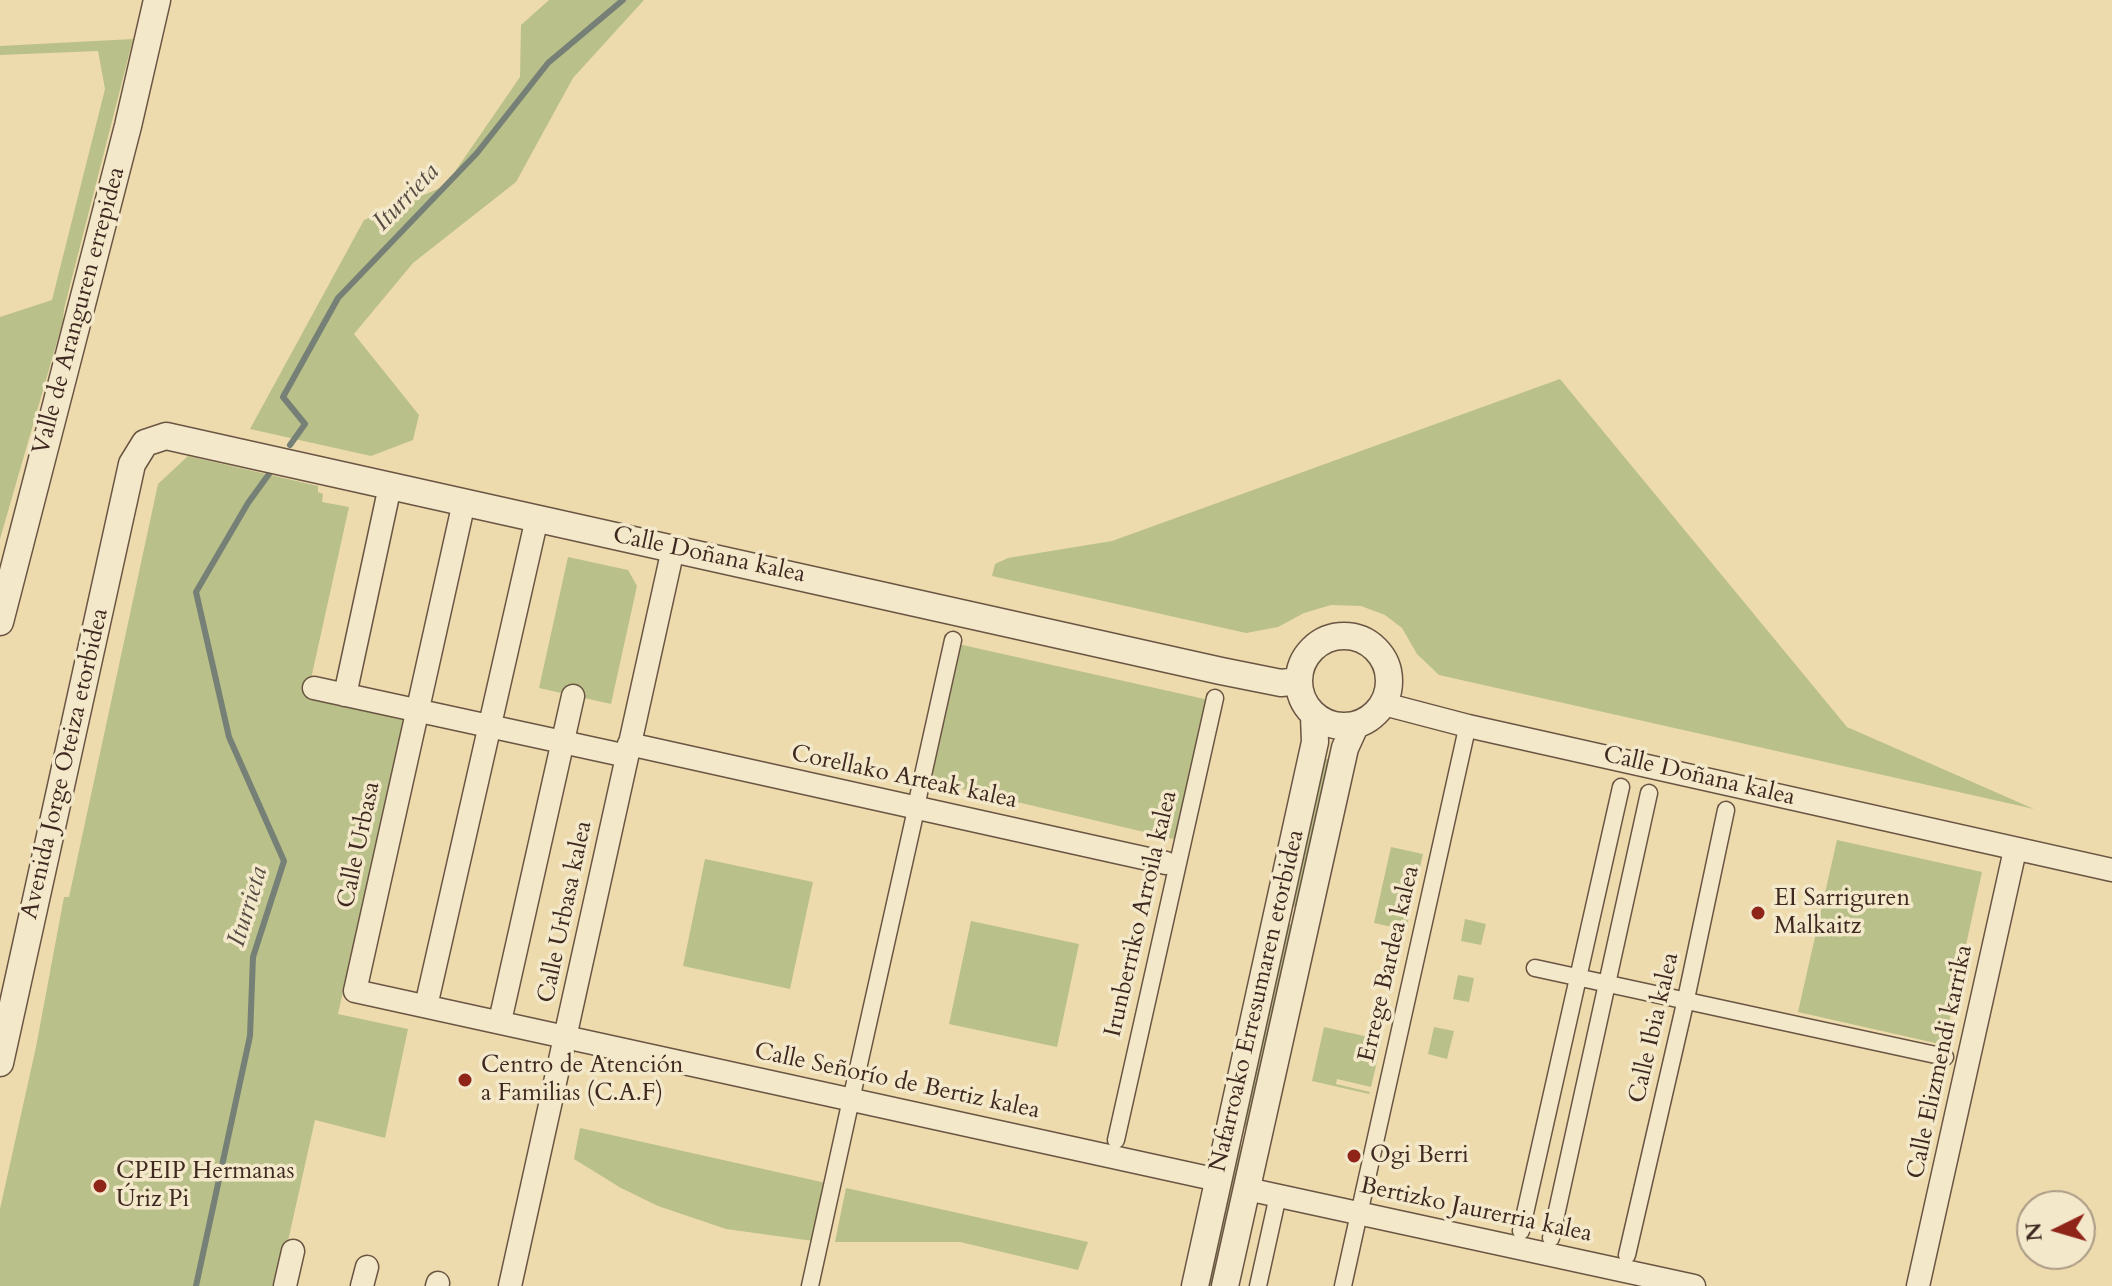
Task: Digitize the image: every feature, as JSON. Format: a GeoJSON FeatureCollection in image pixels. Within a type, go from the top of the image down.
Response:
{"type":"FeatureCollection","features":[{"type":"Feature","properties":{"kind":"street","name":"Valle de Aranguren errepidea"},"geometry":{"type":"LineString","coordinates":[[0,622],[128,126],[157,0]]}},
{"type":"Feature","properties":{"kind":"street","name":"Calle Doñana kalea"},"geometry":{"type":"LineString","coordinates":[[132,464],[145,443],[166,436],[1221,671],[1281,683],[1299,681]]}},
{"type":"Feature","properties":{"kind":"street","name":"Avenida Jorge Oteiza etorbidea"},"geometry":{"type":"LineString","coordinates":[[0,1063],[132,464]]}},
{"type":"Feature","properties":{"kind":"street"},"geometry":{"type":"LineString","coordinates":[[345,695],[390,486]]}},
{"type":"Feature","properties":{"kind":"street","name":"Calle Urbasa"},"geometry":{"type":"LineString","coordinates":[[426,1006],[355,991],[464,502]]}},
{"type":"Feature","properties":{"kind":"street"},"geometry":{"type":"LineString","coordinates":[[537,518],[426,1006],[565,1035]]}},
{"type":"Feature","properties":{"kind":"street","name":"Calle Urbasa kalea"},"geometry":{"type":"LineString","coordinates":[[510,1286],[673,549]]}},
{"type":"Feature","properties":{"kind":"street"},"geometry":{"type":"LineString","coordinates":[[1339,637],[1356,637],[1369,642],[1385,660],[1390,677],[1384,704],[1374,716],[1355,726],[1333,726],[1314,716],[1305,703],[1299,681],[1303,661],[1317,644],[1339,637]]}},
{"type":"Feature","properties":{"kind":"street"},"geometry":{"type":"LineString","coordinates":[[810,1286],[953,640]]}},
{"type":"Feature","properties":{"kind":"street"},"geometry":{"type":"LineString","coordinates":[[314,688],[563,742],[628,750]]}},
{"type":"Feature","properties":{"kind":"street","name":"Calle Urbasa kalea"},"geometry":{"type":"LineString","coordinates":[[500,1021],[573,696]]}},
{"type":"Feature","properties":{"kind":"street","name":"Irunberriko Arroila kalea"},"geometry":{"type":"LineString","coordinates":[[1116,1140],[1215,698]]}},
{"type":"Feature","properties":{"kind":"street","name":"Calle Doñana kalea"},"geometry":{"type":"LineString","coordinates":[[1384,704],[1468,726],[2112,870]]}},
{"type":"Feature","properties":{"kind":"street","name":"Nafarroako Erresumaren etorbidea"},"geometry":{"type":"LineString","coordinates":[[1195,1286],[1315,742],[1314,716]]}},
{"type":"Feature","properties":{"kind":"street","name":"Nafarroako Erresumaren etorbidea"},"geometry":{"type":"LineString","coordinates":[[1225,1286],[1345,748],[1355,726]]}},
{"type":"Feature","properties":{"kind":"street","name":"Errege Bardea kalea"},"geometry":{"type":"LineString","coordinates":[[1343,1286],[1466,733]]}},
{"type":"Feature","properties":{"kind":"street","name":"Corellako Arteak kalea"},"geometry":{"type":"LineString","coordinates":[[628,750],[1166,863]]}},
{"type":"Feature","properties":{"kind":"street"},"geometry":{"type":"LineString","coordinates":[[1521,1231],[1621,787]]}},
{"type":"Feature","properties":{"kind":"street"},"geometry":{"type":"LineString","coordinates":[[1551,1238],[1649,793]]}},
{"type":"Feature","properties":{"kind":"street","name":"Calle Ibia kalea"},"geometry":{"type":"LineString","coordinates":[[1627,1255],[1726,810]]}},
{"type":"Feature","properties":{"kind":"street","name":"Calle Elizmendi karrika"},"geometry":{"type":"LineString","coordinates":[[1918,1286],[2015,850]]}},
{"type":"Feature","properties":{"kind":"street"},"geometry":{"type":"LineString","coordinates":[[1603,868],[1631,875]]}},
{"type":"Feature","properties":{"kind":"street"},"geometry":{"type":"LineString","coordinates":[[1535,968],[1945,1057]]}},
{"type":"Feature","properties":{"kind":"street","name":"Calle Señorío de Bertiz kalea"},"geometry":{"type":"LineString","coordinates":[[565,1035],[1218,1180]]}},
{"type":"Feature","properties":{"kind":"street"},"geometry":{"type":"LineString","coordinates":[[1539,1151],[1569,1158]]}},
{"type":"Feature","properties":{"kind":"street","name":"Bertizko Jaurerria kalea"},"geometry":{"type":"LineString","coordinates":[[1247,1189],[1694,1286]]}},
{"type":"Feature","properties":{"kind":"street"},"geometry":{"type":"LineString","coordinates":[[1258,1286],[1277,1200]]}},
{"type":"Feature","properties":{"kind":"street"},"geometry":{"type":"LineString","coordinates":[[285,1286],[293,1251]]}},
{"type":"Feature","properties":{"kind":"green space"},"geometry":{"type":"Polygon","coordinates":[[[549,0],[644,0],[573,78],[516,182],[413,263],[354,334],[419,415],[413,440],[371,456],[250,429],[364,220],[445,186],[520,77],[521,25],[549,0]]]}},
{"type":"Feature","properties":{"kind":"green space"},"geometry":{"type":"Polygon","coordinates":[[[133,39],[63,321],[0,539],[0,317],[52,300],[105,89],[98,51],[0,55],[0,46],[133,39]]]}},
{"type":"Feature","properties":{"kind":"green space"},"geometry":{"type":"Polygon","coordinates":[[[1560,379],[1847,727],[2034,809],[1439,675],[1417,654],[1402,628],[1385,615],[1361,606],[1331,605],[1304,613],[1278,627],[1246,633],[992,576],[995,564],[1008,558],[1112,541],[1560,379]]]}},
{"type":"Feature","properties":{"kind":"green space"},"geometry":{"type":"Polygon","coordinates":[[[188,456],[318,486],[318,492],[323,494],[322,502],[349,507],[307,697],[404,720],[338,1014],[408,1029],[385,1138],[315,1120],[278,1286],[0,1286],[0,1209],[36,1047],[64,897],[69,897],[158,484],[188,456]]]}},
{"type":"Feature","properties":{"kind":"green space"},"geometry":{"type":"Polygon","coordinates":[[[568,557],[628,570],[637,586],[611,704],[539,688],[568,557]]]}},
{"type":"Feature","properties":{"kind":"green space"},"geometry":{"type":"Polygon","coordinates":[[[958,644],[1209,700],[1178,840],[928,781],[958,644]]]}},
{"type":"Feature","properties":{"kind":"green space"},"geometry":{"type":"Polygon","coordinates":[[[1323,758],[1331,760],[1298,907],[1289,906],[1323,758]]]}},
{"type":"Feature","properties":{"kind":"green space"},"geometry":{"type":"Polygon","coordinates":[[[1837,840],[1982,872],[1944,1045],[1798,1012],[1837,840]]]}},
{"type":"Feature","properties":{"kind":"green space"},"geometry":{"type":"Polygon","coordinates":[[[1391,847],[1423,854],[1406,930],[1374,923],[1391,847]]]}},
{"type":"Feature","properties":{"kind":"green space"},"geometry":{"type":"Polygon","coordinates":[[[705,859],[813,882],[790,989],[683,966],[705,859]]]}},
{"type":"Feature","properties":{"kind":"green space"},"geometry":{"type":"Polygon","coordinates":[[[1465,919],[1486,924],[1481,945],[1461,941],[1465,919]]]}},
{"type":"Feature","properties":{"kind":"green space"},"geometry":{"type":"Polygon","coordinates":[[[971,921],[1079,944],[1057,1047],[949,1024],[971,921]]]}},
{"type":"Feature","properties":{"kind":"green space"},"geometry":{"type":"Polygon","coordinates":[[[1286,923],[1294,925],[1248,1128],[1241,1126],[1286,923]]]}},
{"type":"Feature","properties":{"kind":"green space"},"geometry":{"type":"Polygon","coordinates":[[[1458,975],[1474,978],[1469,1002],[1453,999],[1458,975]]]}},
{"type":"Feature","properties":{"kind":"green space"},"geometry":{"type":"Polygon","coordinates":[[[1324,1027],[1382,1040],[1371,1087],[1337,1079],[1336,1084],[1369,1094],[1312,1081],[1324,1027]]]}},
{"type":"Feature","properties":{"kind":"green space"},"geometry":{"type":"Polygon","coordinates":[[[1434,1027],[1454,1031],[1447,1059],[1428,1054],[1434,1027]]]}},
{"type":"Feature","properties":{"kind":"green space"},"geometry":{"type":"Polygon","coordinates":[[[580,1128],[826,1183],[813,1241],[726,1229],[658,1206],[574,1159],[580,1128]]]}},
{"type":"Feature","properties":{"kind":"green space"},"geometry":{"type":"Polygon","coordinates":[[[1237,1144],[1245,1146],[1214,1286],[1205,1286],[1237,1144]]]}},
{"type":"Feature","properties":{"kind":"green space"},"geometry":{"type":"Polygon","coordinates":[[[846,1188],[1088,1242],[1078,1270],[960,1242],[835,1242],[846,1188]]]}},
{"type":"Feature","properties":{"kind":"waterway","name":"Iturrieta"},"geometry":{"type":"LineString","coordinates":[[290,445],[305,424],[283,397],[338,298],[477,153],[548,63],[623,0]]}},
{"type":"Feature","properties":{"kind":"waterway","name":"Iturrieta"},"geometry":{"type":"LineString","coordinates":[[196,1286],[250,1036],[253,957],[284,861],[229,737],[196,592],[248,503],[269,474]]}},
{"type":"Feature","properties":{"kind":"place","name":"EI Sarriguren Malkaitz"},"geometry":{"type":"Point","coordinates":[1758,913]}},
{"type":"Feature","properties":{"kind":"place","name":"Centro de Atención a Familias (C.A.F)"},"geometry":{"type":"Point","coordinates":[465,1080]}},
{"type":"Feature","properties":{"kind":"place","name":"Ogi Berri"},"geometry":{"type":"Point","coordinates":[1354,1156]}},
{"type":"Feature","properties":{"kind":"place","name":"CPEIP Hermanas Úriz Pi"},"geometry":{"type":"Point","coordinates":[100,1186]}}]}
